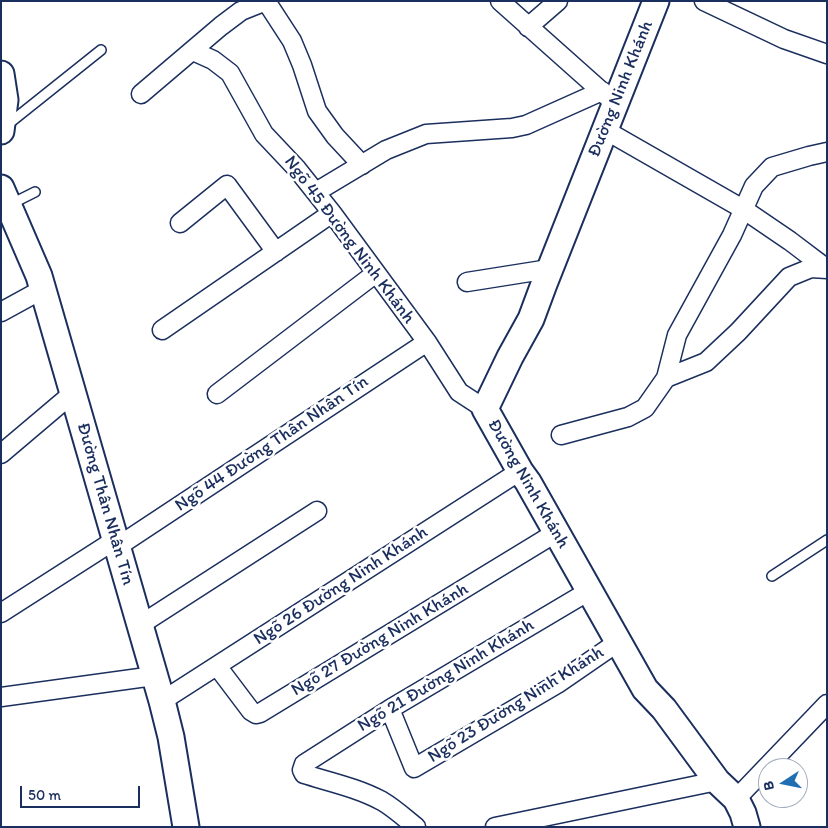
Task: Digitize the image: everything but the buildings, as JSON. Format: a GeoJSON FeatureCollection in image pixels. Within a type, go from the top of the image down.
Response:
{"type":"FeatureCollection","features":[{"type":"Feature","properties":{"kind":"street"},"geometry":{"type":"LineString","coordinates":[[141,94],[241,11],[266,1],[292,41],[317,110],[335,136],[362,165]]}},
{"type":"Feature","properties":{"kind":"street"},"geometry":{"type":"LineString","coordinates":[[316,192],[386,150],[426,134],[512,128],[608,97],[500,1]]}},
{"type":"Feature","properties":{"kind":"street"},"geometry":{"type":"LineString","coordinates":[[528,26],[558,1]]}},
{"type":"Feature","properties":{"kind":"street","name":"Đường Ninh Khánh"},"geometry":{"type":"LineString","coordinates":[[656,1],[608,97],[605,130],[531,319],[510,357],[485,410],[557,532],[645,689],[664,709],[717,781],[736,799],[747,827]]}},
{"type":"Feature","properties":{"kind":"street"},"geometry":{"type":"LineString","coordinates":[[704,1],[784,39],[827,54]]}},
{"type":"Feature","properties":{"kind":"street","name":"Ngõ 45 Đường Ninh Khánh"},"geometry":{"type":"LineString","coordinates":[[192,51],[213,60],[230,73],[264,134],[292,163],[332,213],[427,342],[459,392],[485,410]]}},
{"type":"Feature","properties":{"kind":"street"},"geometry":{"type":"LineString","coordinates":[[1,74],[5,100],[1,130]]}},
{"type":"Feature","properties":{"kind":"street"},"geometry":{"type":"LineString","coordinates":[[605,130],[743,209],[827,269]]}},
{"type":"Feature","properties":{"kind":"street"},"geometry":{"type":"LineString","coordinates":[[561,435],[628,417],[644,408],[666,378],[677,335],[732,234],[754,186],[772,167],[827,152]]}},
{"type":"Feature","properties":{"kind":"street"},"geometry":{"type":"LineString","coordinates":[[180,223],[227,185],[276,252]]}},
{"type":"Feature","properties":{"kind":"street","name":"Đường Thân Nhân Tín"},"geometry":{"type":"LineString","coordinates":[[5,199],[39,276],[162,701],[171,737],[186,827]]}},
{"type":"Feature","properties":{"kind":"street"},"geometry":{"type":"LineString","coordinates":[[162,330],[332,213]]}},
{"type":"Feature","properties":{"kind":"street"},"geometry":{"type":"LineString","coordinates":[[666,378],[706,362],[738,332],[789,277],[812,268],[827,269]]}},
{"type":"Feature","properties":{"kind":"street"},"geometry":{"type":"LineString","coordinates":[[467,282],[549,269]]}},
{"type":"Feature","properties":{"kind":"street"},"geometry":{"type":"LineString","coordinates":[[217,394],[376,273]]}},
{"type":"Feature","properties":{"kind":"street"},"geometry":{"type":"LineString","coordinates":[[1,312],[43,289]]}},
{"type":"Feature","properties":{"kind":"street","name":"Ngõ 44 Đường Thân Nhân Tín"},"geometry":{"type":"LineString","coordinates":[[1,613],[116,543],[427,342]]}},
{"type":"Feature","properties":{"kind":"street"},"geometry":{"type":"LineString","coordinates":[[1,454],[73,393]]}},
{"type":"Feature","properties":{"kind":"street","name":"Ngõ 26 Đường Ninh Khánh"},"geometry":{"type":"LineString","coordinates":[[162,701],[520,471]]}},
{"type":"Feature","properties":{"kind":"street"},"geometry":{"type":"LineString","coordinates":[[140,625],[317,511]]}},
{"type":"Feature","properties":{"kind":"street","name":"Ngõ 27 Đường Ninh Khánh"},"geometry":{"type":"LineString","coordinates":[[217,666],[251,710],[256,714],[260,713],[557,532]]}},
{"type":"Feature","properties":{"kind":"street","name":"Ngõ 21 Đường Ninh Khánh"},"geometry":{"type":"LineString","coordinates":[[416,827],[384,802],[340,785],[304,774],[302,770],[304,764],[390,709],[589,591]]}},
{"type":"Feature","properties":{"kind":"street","name":"Ngõ 23 Đường Ninh Khánh"},"geometry":{"type":"LineString","coordinates":[[390,709],[414,768],[557,684],[618,642]]}},
{"type":"Feature","properties":{"kind":"street"},"geometry":{"type":"LineString","coordinates":[[1,697],[154,676]]}},
{"type":"Feature","properties":{"kind":"street"},"geometry":{"type":"LineString","coordinates":[[736,799],[827,704]]}},
{"type":"Feature","properties":{"kind":"street"},"geometry":{"type":"LineString","coordinates":[[495,827],[717,781]]}},
{"type":"Feature","properties":{"kind":"lane"},"geometry":{"type":"LineString","coordinates":[[1,130],[101,50]]}},
{"type":"Feature","properties":{"kind":"lane"},"geometry":{"type":"LineString","coordinates":[[5,199],[36,192]]}},
{"type":"Feature","properties":{"kind":"lane"},"geometry":{"type":"LineString","coordinates":[[772,576],[827,540]]}}]}
